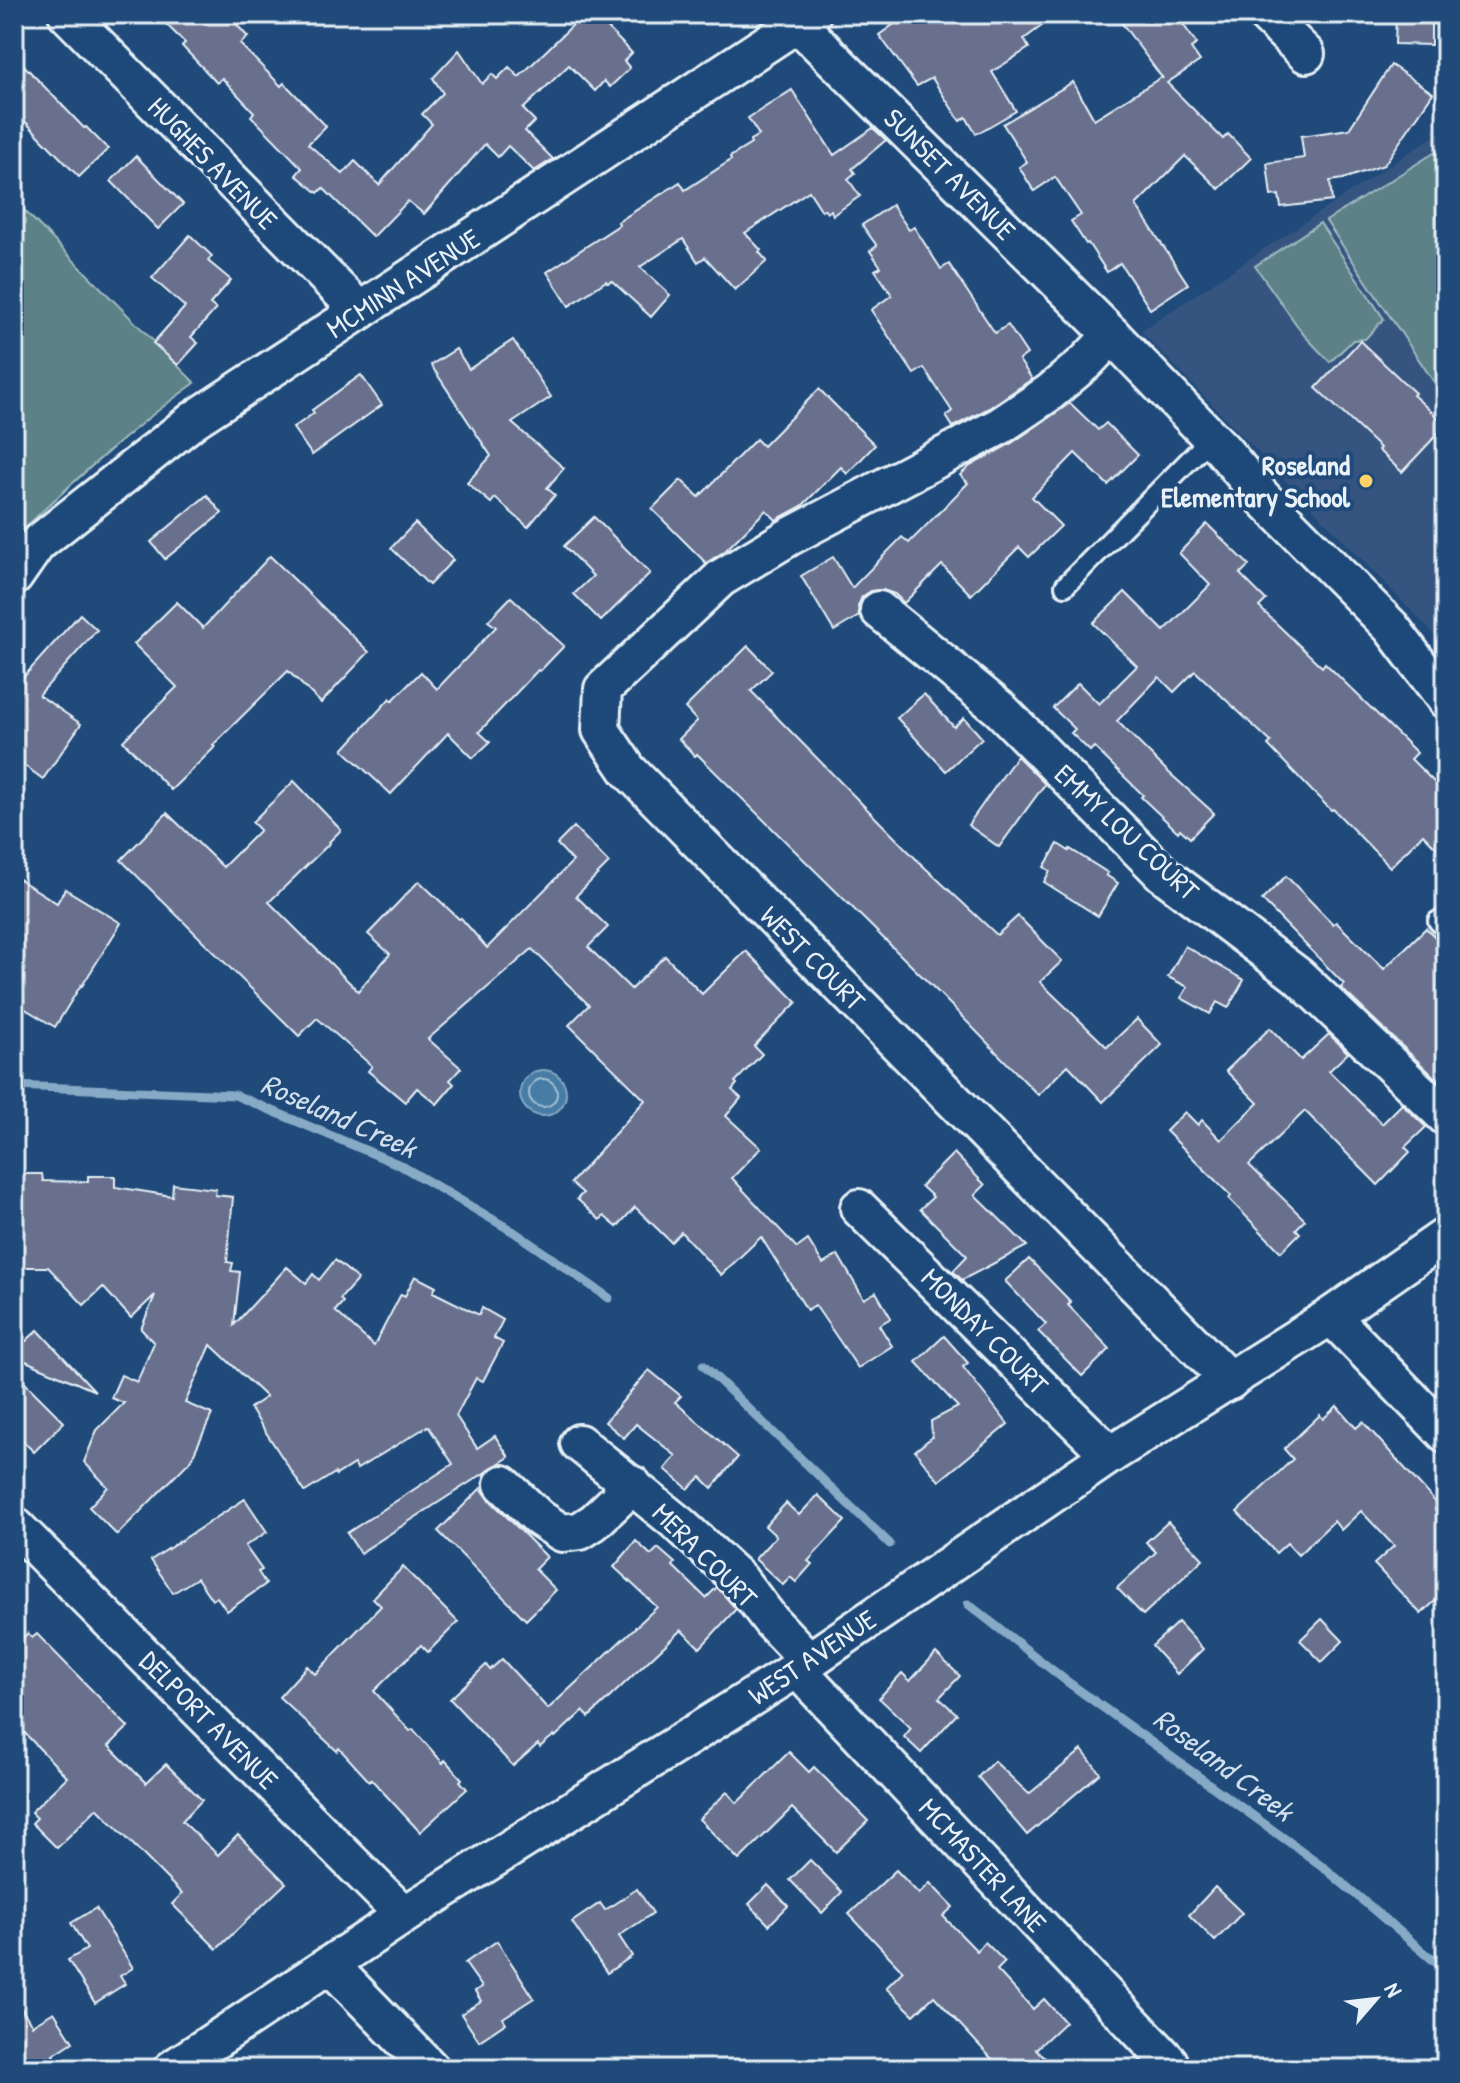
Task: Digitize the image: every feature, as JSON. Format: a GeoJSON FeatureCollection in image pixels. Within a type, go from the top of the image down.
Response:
{"type":"FeatureCollection","features":[{"type":"Feature","properties":{"kind":"street","name":"HUGHES AVENUE"},"geometry":{"type":"LineString","coordinates":[[67,14],[360,311]]}},
{"type":"Feature","properties":{"kind":"street"},"geometry":{"type":"LineString","coordinates":[[1265,14],[1306,54]]}},
{"type":"Feature","properties":{"kind":"street","name":"MCMINN AVENUE"},"geometry":{"type":"LineString","coordinates":[[14,577],[37,544],[195,419],[799,17]]}},
{"type":"Feature","properties":{"kind":"street","name":"SUNSET AVENUE"},"geometry":{"type":"LineString","coordinates":[[799,17],[1112,335],[1211,438],[1262,497],[1391,627],[1446,700]]}},
{"type":"Feature","properties":{"kind":"street","name":"WEST COURT"},"geometry":{"type":"LineString","coordinates":[[1112,335],[1049,393],[1000,426],[789,537],[721,578],[603,689],[601,730],[628,770],[1230,1381]]}},
{"type":"Feature","properties":{"kind":"street","name":"EMMY LOU COURT"},"geometry":{"type":"LineString","coordinates":[[879,610],[1000,709],[1163,874],[1298,976],[1446,1117]]}},
{"type":"Feature","properties":{"kind":"street","name":"MONDAY COURT"},"geometry":{"type":"LineString","coordinates":[[859,1208],[1110,1455]]}},
{"type":"Feature","properties":{"kind":"street","name":"WEST AVENUE"},"geometry":{"type":"LineString","coordinates":[[172,2069],[404,1915],[803,1665],[1110,1455],[1331,1316],[1446,1236]]}},
{"type":"Feature","properties":{"kind":"street"},"geometry":{"type":"LineString","coordinates":[[1331,1316],[1446,1434]]}},
{"type":"Feature","properties":{"kind":"street","name":"MERA COURT"},"geometry":{"type":"LineString","coordinates":[[579,1443],[633,1485],[739,1579],[803,1665]]}},
{"type":"Feature","properties":{"kind":"street","name":"MERA COURT"},"geometry":{"type":"LineString","coordinates":[[503,1484],[539,1518],[562,1533],[580,1531],[594,1522],[633,1485]]}},
{"type":"Feature","properties":{"kind":"street","name":"DELPORT AVENUE"},"geometry":{"type":"LineString","coordinates":[[22,1548],[404,1915]]}},
{"type":"Feature","properties":{"kind":"street","name":"MCMASTER LANE"},"geometry":{"type":"LineString","coordinates":[[803,1665],[1169,2062]]}},
{"type":"Feature","properties":{"kind":"street"},"geometry":{"type":"LineString","coordinates":[[330,1965],[431,2069]]}},
{"type":"Feature","properties":{"kind":"lane"},"geometry":{"type":"LineString","coordinates":[[1065,586],[1211,438]]}},
{"type":"Feature","properties":{"kind":"shaded area","name":"Roseland Elementary School"},"geometry":{"type":"Polygon","coordinates":[[[1446,128],[1446,649],[1141,331],[1446,128]]]}},
{"type":"Feature","properties":{"kind":"green space"},"geometry":{"type":"Polygon","coordinates":[[[1437,151],[1446,152],[1446,400],[1326,221],[1437,151]]]}},
{"type":"Feature","properties":{"kind":"green space"},"geometry":{"type":"Polygon","coordinates":[[[14,200],[195,383],[124,438],[14,538],[14,200]]]}},
{"type":"Feature","properties":{"kind":"green space"},"geometry":{"type":"Polygon","coordinates":[[[1320,223],[1384,319],[1365,339],[1353,340],[1330,362],[1304,335],[1255,266],[1320,223]]]}},
{"type":"Feature","properties":{"kind":"water"},"geometry":{"type":"Polygon","coordinates":[[[543,1070],[559,1077],[566,1093],[559,1109],[543,1116],[527,1109],[520,1093],[527,1077],[543,1070]]]}},
{"type":"Feature","properties":{"kind":"building"},"geometry":{"type":"Polygon","coordinates":[[[156,14],[227,14],[248,37],[240,44],[326,126],[308,144],[343,174],[355,161],[379,185],[432,124],[422,114],[443,93],[433,78],[459,50],[482,84],[492,74],[497,79],[509,67],[519,77],[584,14],[594,14],[632,53],[624,61],[630,68],[610,87],[604,81],[595,91],[569,65],[523,109],[535,121],[525,131],[553,159],[534,171],[508,146],[498,157],[485,144],[424,214],[408,201],[373,237],[323,188],[318,193],[296,175],[302,168],[251,116],[254,112],[222,78],[217,83],[182,46],[185,43],[156,14]]]}},
{"type":"Feature","properties":{"kind":"building"},"geometry":{"type":"Polygon","coordinates":[[[908,14],[1058,14],[1024,39],[1029,48],[992,72],[1016,111],[976,134],[966,117],[960,121],[932,78],[917,86],[879,35],[908,14]]]}},
{"type":"Feature","properties":{"kind":"building"},"geometry":{"type":"Polygon","coordinates":[[[1115,14],[1161,14],[1168,23],[1177,16],[1197,44],[1191,48],[1200,61],[1167,83],[1223,139],[1228,134],[1251,158],[1219,189],[1185,156],[1136,205],[1188,284],[1150,309],[1120,263],[1107,272],[1086,244],[1071,221],[1081,215],[1055,177],[1034,191],[1019,167],[1027,162],[1003,124],[1073,82],[1094,119],[1162,77],[1115,14]]]}},
{"type":"Feature","properties":{"kind":"building"},"geometry":{"type":"Polygon","coordinates":[[[1396,14],[1431,14],[1431,45],[1395,44],[1396,14]]]}},
{"type":"Feature","properties":{"kind":"building"},"geometry":{"type":"Polygon","coordinates":[[[14,55],[108,149],[79,177],[14,110],[14,55]]]}},
{"type":"Feature","properties":{"kind":"building"},"geometry":{"type":"Polygon","coordinates":[[[1391,65],[1433,93],[1384,165],[1330,181],[1332,201],[1281,207],[1279,195],[1271,196],[1267,163],[1304,158],[1301,136],[1349,129],[1391,65]]]}},
{"type":"Feature","properties":{"kind":"building"},"geometry":{"type":"Polygon","coordinates":[[[792,90],[834,155],[873,128],[886,140],[852,169],[855,173],[848,179],[860,196],[833,215],[831,210],[827,213],[824,209],[822,211],[809,191],[745,233],[767,261],[735,290],[705,257],[698,262],[683,239],[640,267],[670,295],[651,317],[612,281],[606,281],[569,306],[547,272],[680,182],[685,190],[731,160],[730,157],[759,135],[748,118],[792,90]]]}},
{"type":"Feature","properties":{"kind":"building"},"geometry":{"type":"Polygon","coordinates":[[[136,156],[183,204],[158,229],[111,181],[136,156]]]}},
{"type":"Feature","properties":{"kind":"building"},"geometry":{"type":"Polygon","coordinates":[[[892,205],[909,230],[914,227],[941,269],[949,264],[995,333],[1008,325],[1027,354],[1019,360],[1032,379],[989,408],[953,427],[946,416],[952,411],[924,368],[914,374],[871,310],[892,295],[875,270],[881,267],[870,251],[877,246],[862,225],[892,205]]]}},
{"type":"Feature","properties":{"kind":"building"},"geometry":{"type":"Polygon","coordinates":[[[190,235],[212,256],[208,261],[231,280],[210,304],[216,309],[191,337],[198,343],[178,365],[153,343],[185,307],[152,278],[190,235]]]}},
{"type":"Feature","properties":{"kind":"building"},"geometry":{"type":"Polygon","coordinates":[[[513,340],[551,397],[512,423],[564,468],[547,488],[555,495],[528,527],[495,498],[491,503],[467,483],[491,456],[431,365],[456,349],[469,369],[513,340]]]}},
{"type":"Feature","properties":{"kind":"building"},"geometry":{"type":"Polygon","coordinates":[[[1360,341],[1446,425],[1402,472],[1316,388],[1360,341]]]}},
{"type":"Feature","properties":{"kind":"building"},"geometry":{"type":"Polygon","coordinates":[[[361,375],[382,405],[312,455],[293,428],[314,413],[312,410],[361,375]]]}},
{"type":"Feature","properties":{"kind":"building"},"geometry":{"type":"Polygon","coordinates":[[[819,389],[875,445],[847,474],[841,467],[802,506],[776,520],[766,510],[725,551],[706,563],[652,509],[681,480],[699,497],[756,439],[763,446],[819,389]]]}},
{"type":"Feature","properties":{"kind":"building"},"geometry":{"type":"Polygon","coordinates":[[[1070,403],[1098,430],[1106,423],[1138,455],[1108,485],[1075,453],[1032,497],[1061,526],[1029,557],[1019,547],[971,595],[942,565],[904,603],[895,594],[883,590],[871,591],[862,597],[858,606],[859,616],[834,631],[801,576],[833,557],[852,588],[902,537],[909,543],[968,483],[960,475],[970,466],[1012,443],[1070,403]]]}},
{"type":"Feature","properties":{"kind":"building"},"geometry":{"type":"Polygon","coordinates":[[[207,495],[222,513],[165,559],[151,542],[207,495]]]}},
{"type":"Feature","properties":{"kind":"building"},"geometry":{"type":"Polygon","coordinates":[[[594,517],[650,573],[601,621],[574,594],[593,576],[564,546],[594,517]]]}},
{"type":"Feature","properties":{"kind":"building"},"geometry":{"type":"Polygon","coordinates":[[[415,523],[453,560],[429,585],[391,548],[415,523]]]}},
{"type":"Feature","properties":{"kind":"building"},"geometry":{"type":"Polygon","coordinates":[[[1207,524],[1249,565],[1240,574],[1266,600],[1259,607],[1322,667],[1325,663],[1417,753],[1411,759],[1446,794],[1446,858],[1423,834],[1390,867],[1268,745],[1271,742],[1195,671],[1174,692],[1159,677],[1117,721],[1214,813],[1190,838],[1180,829],[1178,832],[1141,797],[1143,795],[1094,747],[1090,751],[1071,733],[1075,729],[1053,708],[1078,683],[1099,704],[1137,666],[1093,623],[1125,592],[1164,631],[1210,585],[1179,553],[1207,524]]]}},
{"type":"Feature","properties":{"kind":"building"},"geometry":{"type":"Polygon","coordinates":[[[270,556],[369,652],[321,703],[288,671],[171,790],[123,741],[177,687],[134,644],[177,602],[203,628],[270,556]]]}},
{"type":"Feature","properties":{"kind":"building"},"geometry":{"type":"Polygon","coordinates":[[[511,597],[564,646],[479,732],[490,742],[473,758],[448,733],[391,794],[343,750],[390,698],[392,701],[421,672],[437,689],[496,627],[488,621],[511,597]]]}},
{"type":"Feature","properties":{"kind":"building"},"geometry":{"type":"Polygon","coordinates":[[[80,614],[97,630],[39,695],[81,724],[43,779],[14,758],[14,677],[20,681],[80,614]]]}},
{"type":"Feature","properties":{"kind":"building"},"geometry":{"type":"Polygon","coordinates":[[[748,646],[772,671],[751,691],[920,863],[997,935],[1018,916],[1062,961],[1040,982],[1107,1047],[1137,1019],[1162,1045],[1103,1102],[1068,1065],[1038,1095],[941,995],[679,739],[697,721],[685,708],[748,646]]]}},
{"type":"Feature","properties":{"kind":"building"},"geometry":{"type":"Polygon","coordinates":[[[924,694],[954,727],[964,718],[982,738],[946,771],[897,718],[924,694]]]}},
{"type":"Feature","properties":{"kind":"building"},"geometry":{"type":"Polygon","coordinates":[[[1017,756],[1045,784],[999,847],[968,825],[1017,756]]]}},
{"type":"Feature","properties":{"kind":"building"},"geometry":{"type":"Polygon","coordinates":[[[294,781],[341,830],[269,902],[358,991],[390,954],[368,934],[419,881],[461,918],[487,948],[573,861],[557,844],[574,827],[609,863],[576,896],[608,927],[588,947],[631,989],[665,956],[702,994],[746,951],[797,1002],[754,1046],[762,1054],[735,1082],[737,1084],[732,1090],[741,1098],[726,1116],[761,1148],[732,1178],[797,1248],[808,1240],[823,1264],[838,1255],[864,1299],[876,1292],[891,1318],[879,1325],[892,1346],[858,1368],[815,1305],[807,1310],[761,1237],[721,1275],[681,1232],[671,1242],[635,1207],[617,1227],[604,1216],[600,1220],[577,1199],[583,1193],[571,1183],[645,1100],[569,1025],[589,1005],[532,949],[428,1039],[461,1068],[450,1080],[454,1084],[437,1104],[417,1088],[405,1102],[368,1071],[372,1066],[317,1018],[299,1036],[121,860],[167,813],[223,867],[260,830],[252,822],[294,781]]]}},
{"type":"Feature","properties":{"kind":"building"},"geometry":{"type":"Polygon","coordinates":[[[1058,844],[1108,873],[1106,875],[1118,883],[1098,916],[1044,882],[1050,871],[1044,867],[1058,844]]]}},
{"type":"Feature","properties":{"kind":"building"},"geometry":{"type":"Polygon","coordinates":[[[14,876],[57,903],[65,889],[121,923],[55,1027],[14,1002],[14,876]]]}},
{"type":"Feature","properties":{"kind":"building"},"geometry":{"type":"Polygon","coordinates":[[[1286,876],[1333,924],[1336,922],[1384,969],[1426,928],[1446,948],[1446,1088],[1341,988],[1344,984],[1262,900],[1286,876]]]}},
{"type":"Feature","properties":{"kind":"building"},"geometry":{"type":"Polygon","coordinates":[[[1185,946],[1244,980],[1228,1008],[1217,1002],[1210,1014],[1181,998],[1188,987],[1168,977],[1185,946]]]}},
{"type":"Feature","properties":{"kind":"building"},"geometry":{"type":"Polygon","coordinates":[[[1270,1028],[1301,1060],[1329,1034],[1348,1053],[1329,1071],[1382,1124],[1402,1104],[1426,1127],[1405,1147],[1410,1152],[1378,1185],[1305,1111],[1249,1165],[1305,1220],[1296,1229],[1300,1233],[1281,1252],[1166,1131],[1185,1112],[1198,1125],[1202,1120],[1221,1140],[1258,1103],[1226,1071],[1270,1028]]]}},
{"type":"Feature","properties":{"kind":"building"},"geometry":{"type":"Polygon","coordinates":[[[954,1153],[985,1185],[975,1195],[1027,1246],[962,1280],[953,1271],[967,1256],[920,1209],[933,1197],[921,1186],[954,1153]]]}},
{"type":"Feature","properties":{"kind":"building"},"geometry":{"type":"Polygon","coordinates":[[[18,1174],[42,1174],[43,1181],[88,1182],[88,1176],[115,1176],[115,1187],[172,1196],[173,1184],[216,1189],[215,1195],[233,1197],[227,1262],[233,1263],[231,1271],[240,1272],[234,1325],[287,1267],[306,1283],[313,1274],[319,1280],[335,1260],[358,1279],[340,1299],[343,1302],[335,1311],[374,1346],[401,1294],[405,1296],[415,1276],[436,1287],[433,1292],[479,1315],[482,1308],[503,1320],[494,1338],[503,1343],[483,1381],[476,1378],[456,1416],[477,1448],[495,1436],[509,1457],[360,1553],[347,1533],[453,1464],[428,1426],[357,1469],[354,1464],[305,1492],[250,1408],[266,1397],[211,1345],[185,1403],[212,1414],[191,1460],[117,1535],[89,1507],[108,1487],[84,1462],[97,1430],[124,1403],[111,1398],[121,1375],[137,1382],[154,1343],[141,1329],[155,1295],[131,1318],[103,1287],[84,1305],[48,1267],[15,1267],[14,1198],[18,1198],[18,1174]]]}},
{"type":"Feature","properties":{"kind":"building"},"geometry":{"type":"Polygon","coordinates":[[[1029,1259],[1071,1302],[1068,1305],[1110,1349],[1082,1376],[1038,1331],[1046,1324],[1005,1281],[1029,1259]]]}},
{"type":"Feature","properties":{"kind":"building"},"geometry":{"type":"Polygon","coordinates":[[[38,1330],[95,1391],[14,1356],[14,1352],[38,1330]]]}},
{"type":"Feature","properties":{"kind":"building"},"geometry":{"type":"Polygon","coordinates":[[[944,1336],[968,1363],[963,1367],[1008,1424],[939,1481],[915,1451],[932,1437],[931,1421],[958,1407],[916,1362],[944,1336]]]}},
{"type":"Feature","properties":{"kind":"building"},"geometry":{"type":"Polygon","coordinates":[[[649,1370],[681,1396],[675,1402],[738,1457],[712,1488],[701,1477],[688,1489],[665,1469],[676,1456],[636,1424],[624,1438],[605,1422],[649,1370]]]}},
{"type":"Feature","properties":{"kind":"building"},"geometry":{"type":"Polygon","coordinates":[[[14,1372],[64,1422],[34,1452],[14,1432],[14,1372]]]}},
{"type":"Feature","properties":{"kind":"building"},"geometry":{"type":"Polygon","coordinates":[[[1337,1406],[1356,1428],[1363,1422],[1439,1506],[1435,1509],[1446,1521],[1446,1591],[1421,1614],[1374,1564],[1394,1546],[1361,1511],[1341,1530],[1334,1521],[1298,1555],[1287,1543],[1276,1553],[1237,1512],[1293,1459],[1284,1449],[1320,1415],[1323,1419],[1337,1406]]]}},
{"type":"Feature","properties":{"kind":"building"},"geometry":{"type":"Polygon","coordinates":[[[481,1488],[547,1557],[535,1569],[556,1590],[526,1620],[438,1531],[481,1488]]]}},
{"type":"Feature","properties":{"kind":"building"},"geometry":{"type":"Polygon","coordinates":[[[818,1495],[845,1521],[808,1561],[812,1564],[796,1582],[790,1577],[783,1585],[755,1559],[776,1536],[765,1526],[786,1503],[799,1515],[818,1495]]]}},
{"type":"Feature","properties":{"kind":"building"},"geometry":{"type":"Polygon","coordinates":[[[245,1499],[267,1532],[245,1546],[262,1570],[258,1572],[266,1584],[227,1611],[217,1597],[212,1600],[197,1578],[173,1593],[151,1560],[245,1499]]]}},
{"type":"Feature","properties":{"kind":"building"},"geometry":{"type":"Polygon","coordinates":[[[1168,1522],[1203,1559],[1143,1615],[1117,1588],[1156,1552],[1146,1542],[1168,1522]]]}},
{"type":"Feature","properties":{"kind":"building"},"geometry":{"type":"Polygon","coordinates":[[[636,1541],[651,1555],[658,1548],[706,1598],[717,1587],[736,1609],[700,1648],[681,1630],[589,1717],[583,1711],[555,1737],[540,1747],[538,1744],[513,1766],[450,1699],[486,1665],[490,1670],[502,1659],[548,1709],[657,1607],[614,1567],[636,1541]]]}},
{"type":"Feature","properties":{"kind":"building"},"geometry":{"type":"Polygon","coordinates":[[[403,1567],[458,1622],[428,1652],[421,1645],[374,1691],[443,1763],[445,1760],[467,1789],[420,1832],[339,1748],[337,1751],[279,1697],[307,1666],[315,1674],[381,1606],[373,1598],[403,1567]]]}},
{"type":"Feature","properties":{"kind":"building"},"geometry":{"type":"Polygon","coordinates":[[[1322,1619],[1343,1641],[1322,1662],[1300,1640],[1322,1619]]]}},
{"type":"Feature","properties":{"kind":"building"},"geometry":{"type":"Polygon","coordinates":[[[1178,1622],[1203,1649],[1177,1674],[1152,1646],[1178,1622]]]}},
{"type":"Feature","properties":{"kind":"building"},"geometry":{"type":"Polygon","coordinates":[[[28,1633],[32,1638],[37,1634],[128,1727],[109,1746],[146,1783],[166,1764],[202,1800],[182,1821],[218,1855],[238,1835],[286,1883],[217,1949],[172,1904],[182,1894],[97,1808],[57,1848],[32,1823],[37,1818],[31,1812],[67,1777],[14,1722],[14,1646],[28,1633]]]}},
{"type":"Feature","properties":{"kind":"building"},"geometry":{"type":"Polygon","coordinates":[[[936,1653],[960,1676],[939,1698],[957,1714],[921,1753],[904,1737],[911,1728],[879,1698],[902,1673],[910,1681],[936,1653]]]}},
{"type":"Feature","properties":{"kind":"building"},"geometry":{"type":"Polygon","coordinates":[[[1082,1750],[1100,1773],[1027,1835],[978,1777],[994,1761],[1029,1794],[1082,1750]]]}},
{"type":"Feature","properties":{"kind":"building"},"geometry":{"type":"Polygon","coordinates":[[[789,1752],[809,1772],[814,1767],[868,1821],[836,1852],[792,1808],[739,1860],[699,1819],[727,1792],[737,1803],[789,1752]]]}},
{"type":"Feature","properties":{"kind":"building"},"geometry":{"type":"Polygon","coordinates":[[[810,1860],[842,1892],[822,1913],[790,1880],[810,1860]]]}},
{"type":"Feature","properties":{"kind":"building"},"geometry":{"type":"Polygon","coordinates":[[[896,1870],[919,1894],[930,1883],[953,1907],[943,1916],[977,1951],[985,1942],[1005,1962],[997,1970],[1033,2009],[1044,1999],[1065,2022],[1036,2049],[1056,2069],[1001,2069],[934,1996],[914,2015],[886,1988],[903,1971],[849,1914],[896,1870]]]}},
{"type":"Feature","properties":{"kind":"building"},"geometry":{"type":"Polygon","coordinates":[[[768,1885],[788,1906],[769,1925],[749,1904],[768,1885]]]}},
{"type":"Feature","properties":{"kind":"building"},"geometry":{"type":"Polygon","coordinates":[[[1215,1887],[1242,1913],[1215,1941],[1189,1915],[1215,1887]]]}},
{"type":"Feature","properties":{"kind":"building"},"geometry":{"type":"Polygon","coordinates":[[[637,1889],[653,1913],[619,1936],[632,1956],[607,1973],[572,1922],[600,1903],[605,1910],[637,1889]]]}},
{"type":"Feature","properties":{"kind":"building"},"geometry":{"type":"Polygon","coordinates":[[[96,1908],[133,1968],[120,1976],[125,1984],[95,2003],[68,1960],[87,1949],[71,1923],[96,1908]]]}},
{"type":"Feature","properties":{"kind":"building"},"geometry":{"type":"Polygon","coordinates":[[[497,1941],[534,1998],[503,2018],[506,2023],[479,2041],[461,2014],[481,2001],[475,1991],[482,1987],[465,1963],[497,1941]]]}},
{"type":"Feature","properties":{"kind":"building"},"geometry":{"type":"Polygon","coordinates":[[[14,1997],[32,2025],[54,2012],[73,2042],[53,2055],[62,2069],[14,2069],[14,1997]]]}},
{"type":"Feature","properties":{"kind":"waterway","name":"Roseland Creek"},"geometry":{"type":"LineString","coordinates":[[14,1086],[235,1095],[400,1165],[514,1232],[609,1298]]}},
{"type":"Feature","properties":{"kind":"waterway","name":"Roseland Creek"},"geometry":{"type":"LineString","coordinates":[[703,1365],[890,1544]]}},
{"type":"Feature","properties":{"kind":"waterway","name":"Roseland Creek"},"geometry":{"type":"LineString","coordinates":[[968,1604],[1065,1680],[1321,1865],[1446,1971]]}},
{"type":"Feature","properties":{"kind":"place","name":"Roseland Elementary School"},"geometry":{"type":"Point","coordinates":[1366,481]}}]}
